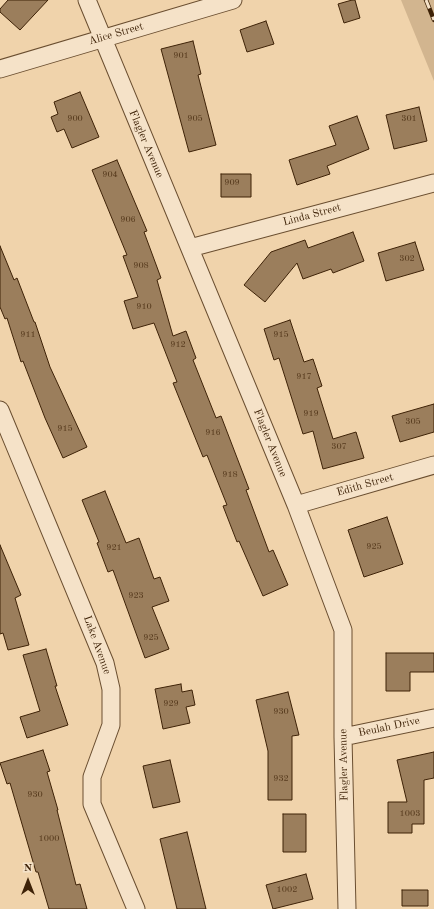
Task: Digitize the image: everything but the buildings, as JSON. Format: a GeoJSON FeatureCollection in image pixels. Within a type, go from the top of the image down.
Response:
{"type":"FeatureCollection","features":[{"type":"Feature","properties":{"kind":"street","name":"Flagler Avenue"},"geometry":{"type":"LineString","coordinates":[[87,0],[296,505],[344,630],[343,737],[348,909]]}},
{"type":"Feature","properties":{"kind":"street","name":"Alice Street"},"geometry":{"type":"LineString","coordinates":[[0,69],[102,37],[233,0]]}},
{"type":"Feature","properties":{"kind":"street","name":"Linda Street"},"geometry":{"type":"LineString","coordinates":[[190,248],[434,183]]}},
{"type":"Feature","properties":{"kind":"street","name":"Lake Avenue"},"geometry":{"type":"LineString","coordinates":[[0,410],[105,663],[111,689],[111,725],[92,777],[92,804],[136,909]]}},
{"type":"Feature","properties":{"kind":"street","name":"Edith Street"},"geometry":{"type":"LineString","coordinates":[[296,505],[434,465]]}},
{"type":"Feature","properties":{"kind":"street","name":"Beulah Drive"},"geometry":{"type":"LineString","coordinates":[[343,737],[434,718]]}},
{"type":"Feature","properties":{"kind":"shaded area"},"geometry":{"type":"Polygon","coordinates":[[[401,0],[434,0],[434,81],[401,0]]]}},
{"type":"Feature","properties":{"kind":"railway"},"geometry":{"type":"LineString","coordinates":[[426,0],[434,20]]}}]}
